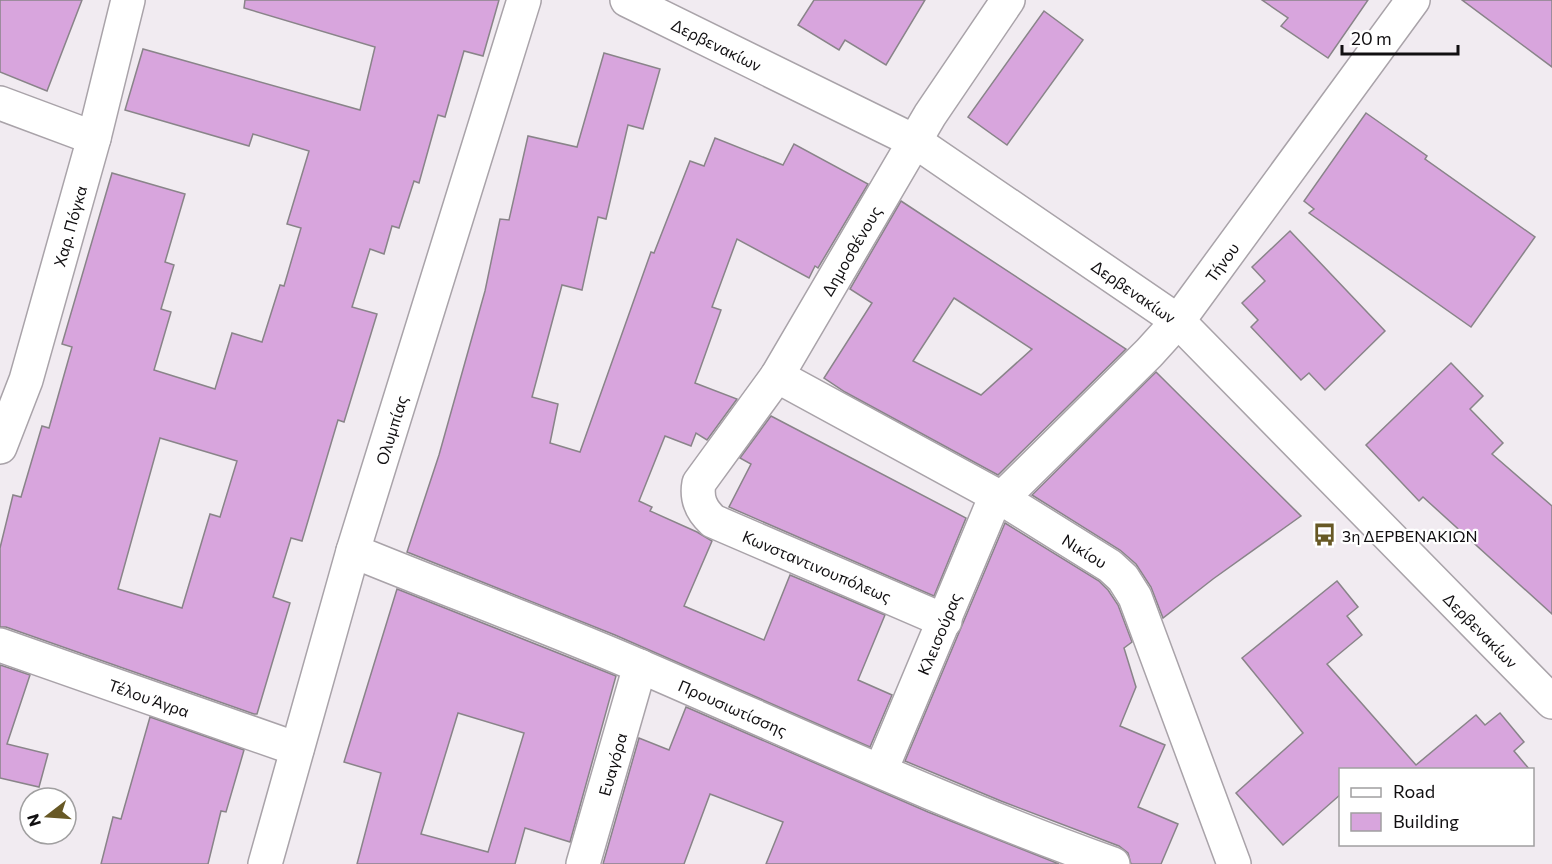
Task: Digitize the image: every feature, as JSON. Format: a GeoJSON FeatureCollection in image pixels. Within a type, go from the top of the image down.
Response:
{"type":"FeatureCollection","features":[{"type":"Feature","properties":{"kind":"street","name":"Χαρ. Πόγκα"},"geometry":{"type":"LineString","coordinates":[[0,447],[13,375],[94,138],[128,0]]}},
{"type":"Feature","properties":{"kind":"street","name":"Ολυμπίας"},"geometry":{"type":"LineString","coordinates":[[265,864],[353,551],[524,0]]}},
{"type":"Feature","properties":{"kind":"street","name":"Δερβενακίων"},"geometry":{"type":"LineString","coordinates":[[627,0],[915,142],[1178,321],[1552,702]]}},
{"type":"Feature","properties":{"kind":"street","name":"Δημοσθένους"},"geometry":{"type":"LineString","coordinates":[[699,501],[699,483],[777,376],[930,115],[1008,0]]}},
{"type":"Feature","properties":{"kind":"street","name":"Τήνου"},"geometry":{"type":"LineString","coordinates":[[1001,498],[1038,464],[1178,321],[1413,0]]}},
{"type":"Feature","properties":{"kind":"street"},"geometry":{"type":"LineString","coordinates":[[0,103],[94,138]]}},
{"type":"Feature","properties":{"kind":"street","name":"Νικίου"},"geometry":{"type":"LineString","coordinates":[[777,376],[1001,498],[1110,566],[1123,578],[1134,597],[1234,864]]}},
{"type":"Feature","properties":{"kind":"street","name":"Κλεισούρας"},"geometry":{"type":"LineString","coordinates":[[881,770],[990,510],[1001,498]]}},
{"type":"Feature","properties":{"kind":"street","name":"Κωνσταντινουπόλεως"},"geometry":{"type":"LineString","coordinates":[[699,501],[703,512],[713,521],[945,621]]}},
{"type":"Feature","properties":{"kind":"street","name":"Προυσιωτίσσης"},"geometry":{"type":"LineString","coordinates":[[353,551],[640,666],[881,770],[1063,846],[1113,864]]}},
{"type":"Feature","properties":{"kind":"street","name":"Τέλου Άγρα"},"geometry":{"type":"LineString","coordinates":[[0,645],[297,749]]}},
{"type":"Feature","properties":{"kind":"street","name":"Ευαγόρα"},"geometry":{"type":"LineString","coordinates":[[583,864],[640,666]]}},
{"type":"Feature","properties":{"kind":"building"},"geometry":{"type":"Polygon","coordinates":[[[0,0],[82,0],[47,91],[0,72],[0,0]]]}},
{"type":"Feature","properties":{"kind":"building"},"geometry":{"type":"Polygon","coordinates":[[[245,0],[499,0],[483,56],[464,51],[445,117],[438,115],[419,183],[414,181],[399,228],[392,226],[384,254],[370,249],[352,307],[377,314],[344,422],[338,420],[302,541],[291,538],[273,597],[290,603],[257,714],[6,627],[0,627],[0,548],[13,495],[21,497],[42,426],[49,428],[72,347],[62,344],[112,173],[185,194],[165,262],[174,265],[161,309],[171,312],[154,370],[215,389],[232,333],[262,342],[280,285],[284,286],[301,228],[287,224],[309,151],[253,134],[249,146],[125,110],[143,49],[360,110],[375,47],[244,8],[245,0]],[[160,438],[118,589],[182,608],[210,514],[220,517],[237,461],[160,438]]]}},
{"type":"Feature","properties":{"kind":"building"},"geometry":{"type":"Polygon","coordinates":[[[814,0],[925,0],[886,65],[845,40],[839,50],[798,25],[814,0]]]}},
{"type":"Feature","properties":{"kind":"building"},"geometry":{"type":"Polygon","coordinates":[[[1262,0],[1368,0],[1328,58],[1281,26],[1288,18],[1262,0]]]}},
{"type":"Feature","properties":{"kind":"building"},"geometry":{"type":"Polygon","coordinates":[[[1462,0],[1552,0],[1552,67],[1462,0]]]}},
{"type":"Feature","properties":{"kind":"building"},"geometry":{"type":"Polygon","coordinates":[[[1044,11],[1083,40],[1007,145],[968,117],[1044,11]]]}},
{"type":"Feature","properties":{"kind":"building"},"geometry":{"type":"Polygon","coordinates":[[[604,53],[660,69],[643,129],[628,125],[606,219],[598,217],[582,290],[562,285],[532,397],[558,404],[550,443],[580,452],[651,252],[654,253],[690,161],[704,166],[715,138],[783,165],[794,144],[868,184],[818,268],[815,266],[809,278],[737,239],[712,307],[721,310],[695,383],[737,399],[707,440],[696,433],[691,446],[665,436],[639,501],[652,507],[650,511],[712,541],[684,606],[764,640],[790,575],[885,615],[858,680],[892,695],[870,747],[615,635],[407,552],[439,455],[485,291],[500,219],[509,220],[528,136],[577,147],[604,53]]]}},
{"type":"Feature","properties":{"kind":"building"},"geometry":{"type":"Polygon","coordinates":[[[1366,113],[1427,156],[1425,159],[1535,237],[1471,327],[1309,213],[1314,209],[1304,201],[1366,113]]]}},
{"type":"Feature","properties":{"kind":"building"},"geometry":{"type":"Polygon","coordinates":[[[901,201],[1126,349],[998,475],[845,392],[824,378],[872,303],[850,289],[901,201]],[[954,298],[913,361],[981,395],[1032,349],[954,298]]]}},
{"type":"Feature","properties":{"kind":"building"},"geometry":{"type":"Polygon","coordinates":[[[1290,231],[1385,331],[1325,390],[1309,373],[1301,380],[1251,327],[1258,320],[1242,303],[1265,281],[1252,267],[1290,231]]]}},
{"type":"Feature","properties":{"kind":"building"},"geometry":{"type":"Polygon","coordinates":[[[1451,363],[1483,396],[1470,409],[1503,443],[1492,454],[1552,506],[1552,614],[1423,497],[1419,501],[1366,445],[1451,363]]]}},
{"type":"Feature","properties":{"kind":"building"},"geometry":{"type":"Polygon","coordinates":[[[1156,372],[1301,516],[1163,618],[1151,587],[1136,564],[1120,550],[1032,495],[1156,372]]]}},
{"type":"Feature","properties":{"kind":"building"},"geometry":{"type":"Polygon","coordinates":[[[771,416],[966,518],[934,596],[729,507],[751,464],[740,458],[771,416]]]}},
{"type":"Feature","properties":{"kind":"building"},"geometry":{"type":"Polygon","coordinates":[[[1005,523],[1099,581],[1118,605],[1132,642],[1124,648],[1136,687],[1120,726],[1165,745],[1138,807],[1178,824],[1161,864],[1131,864],[1128,853],[1119,846],[905,761],[1005,523]]]}},
{"type":"Feature","properties":{"kind":"building"},"geometry":{"type":"Polygon","coordinates":[[[1337,581],[1358,607],[1347,616],[1362,635],[1327,664],[1416,765],[1476,715],[1485,725],[1500,713],[1524,742],[1514,751],[1528,768],[1339,768],[1339,796],[1283,845],[1236,793],[1303,733],[1242,658],[1337,581]]]}},
{"type":"Feature","properties":{"kind":"building"},"geometry":{"type":"Polygon","coordinates":[[[397,589],[616,676],[570,842],[525,828],[515,864],[357,864],[381,773],[344,762],[397,589]],[[458,713],[421,834],[488,852],[524,733],[458,713]]]}},
{"type":"Feature","properties":{"kind":"building"},"geometry":{"type":"Polygon","coordinates":[[[0,665],[30,675],[7,744],[48,754],[39,786],[0,778],[0,665]]]}},
{"type":"Feature","properties":{"kind":"building"},"geometry":{"type":"Polygon","coordinates":[[[686,707],[928,812],[1059,864],[766,864],[783,822],[710,794],[684,864],[603,864],[639,738],[669,750],[686,707]]]}},
{"type":"Feature","properties":{"kind":"building"},"geometry":{"type":"Polygon","coordinates":[[[150,717],[244,750],[226,812],[221,811],[208,864],[101,864],[113,817],[121,819],[150,717]]]}},
{"type":"Feature","properties":{"kind":"place","name":"3η ΔΕΡΒΕΝΑΚΙΩΝ"},"geometry":{"type":"Point","coordinates":[1324,535]}}]}
